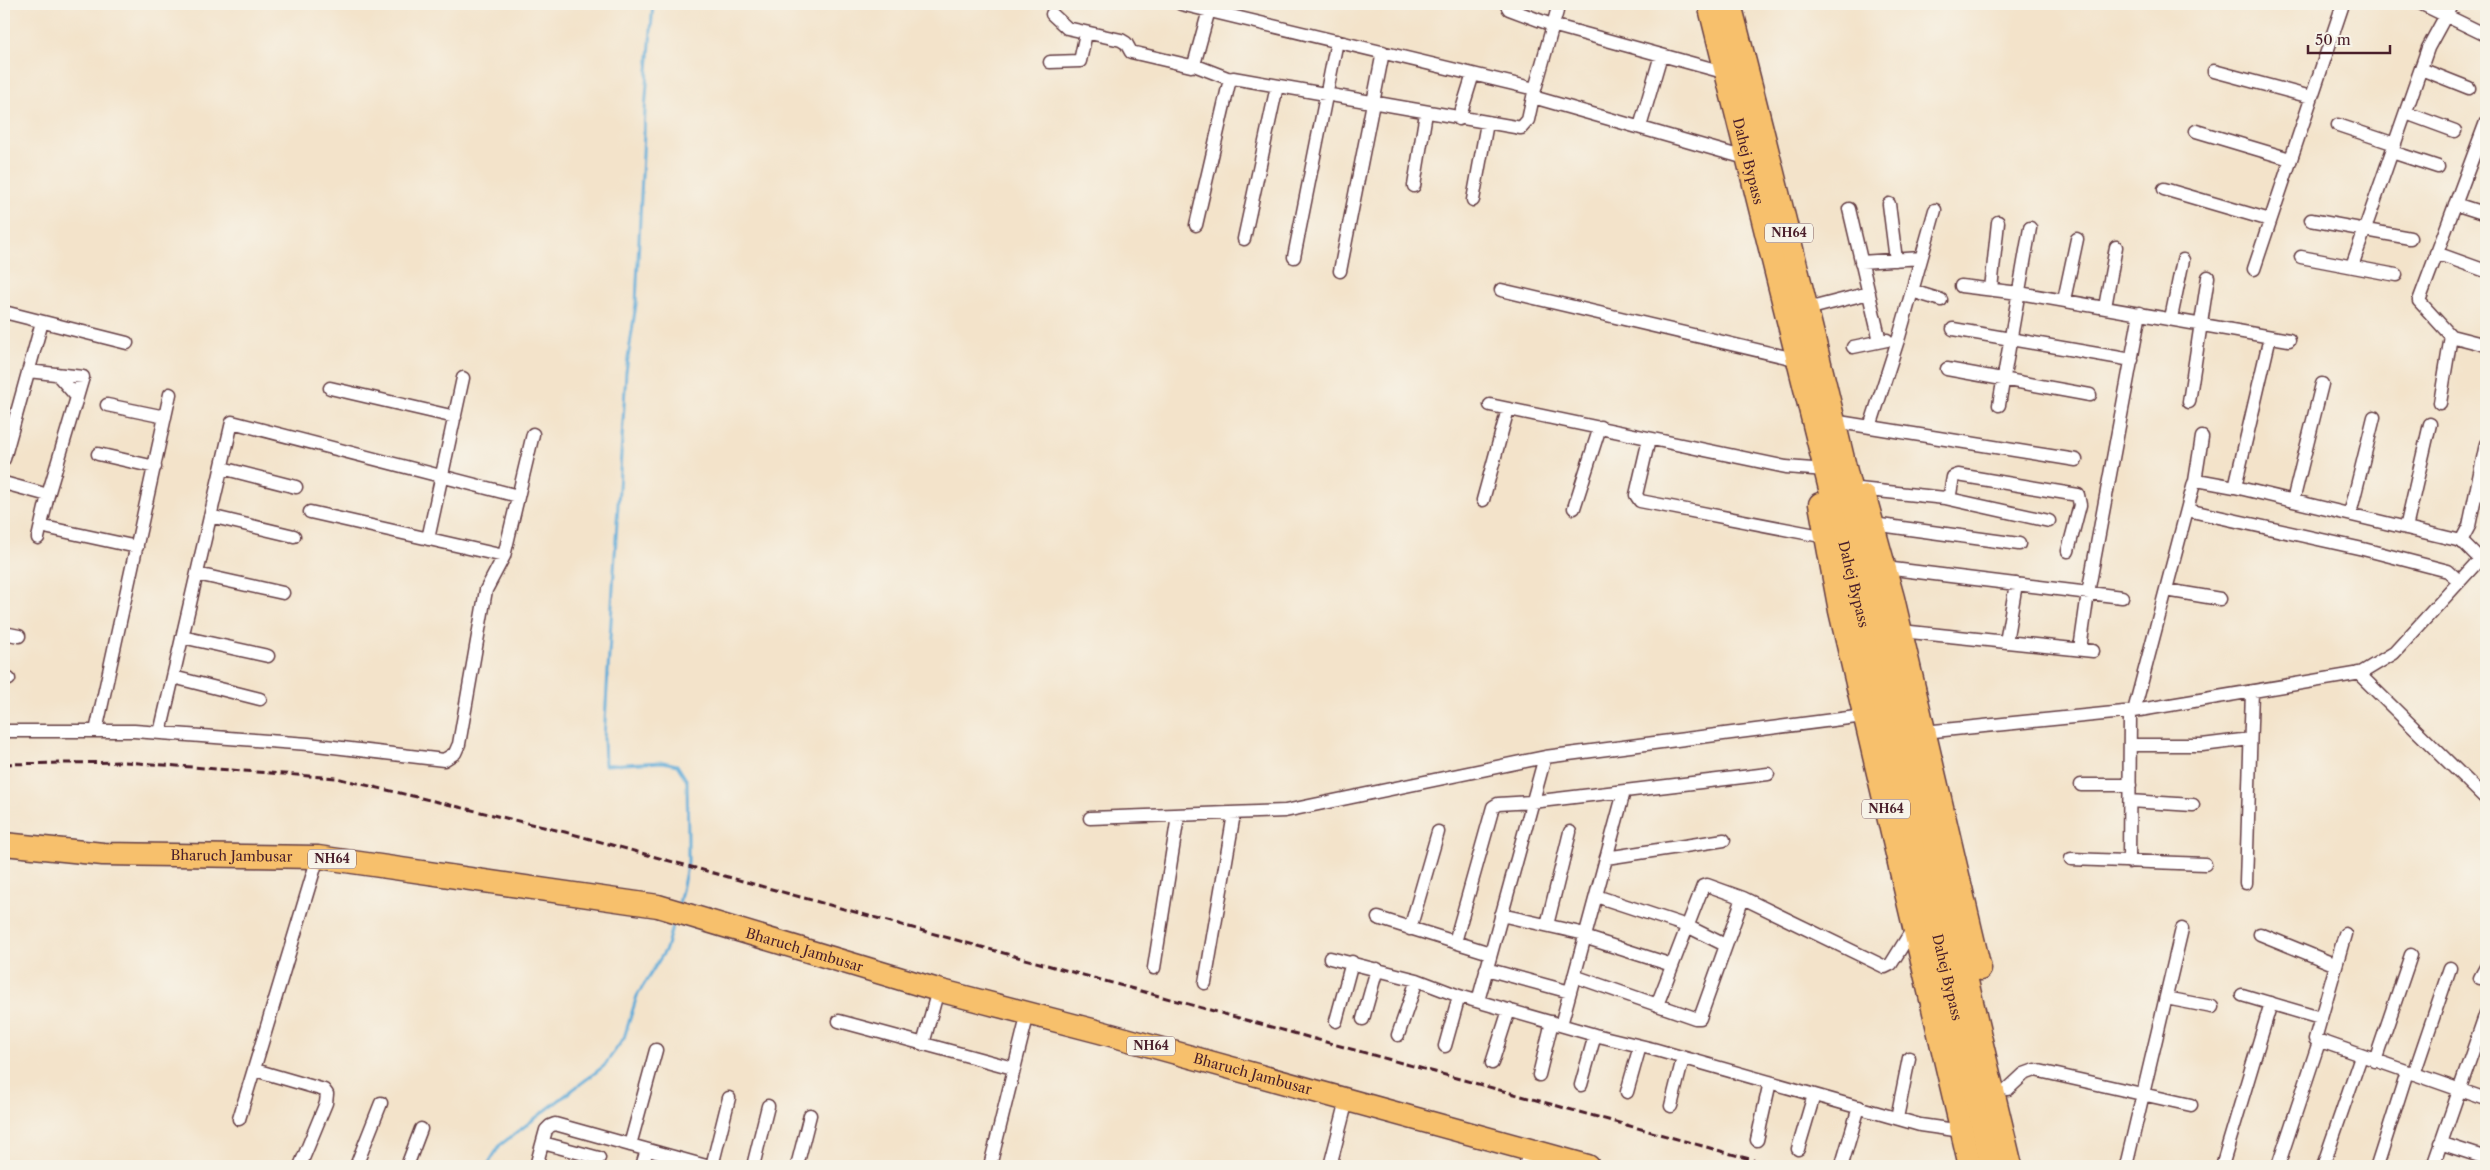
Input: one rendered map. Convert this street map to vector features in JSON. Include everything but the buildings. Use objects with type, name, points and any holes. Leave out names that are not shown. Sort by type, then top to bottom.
[{"type":"highway","name":"Dahej Bypass","points":[[1709,4],[1799,360],[1828,449],[1924,842],[2011,1166]]},
{"type":"highway","name":"Dahej Bypass","points":[[1730,4],[1807,309],[1828,449]]},
{"type":"highway","name":"NH64","points":[[1828,449],[1867,501],[1901,632],[2026,1166]]},
{"type":"highway","name":"NH64","points":[[1828,449],[1819,496],[1840,611],[1970,1166]]},
{"type":"highway","name":"Dahej Bypass","points":[[1924,842],[1992,1166]]},
{"type":"highway","name":"Bharuch Jambusar","points":[[4,844],[103,854],[318,857],[658,906],[938,990],[1347,1100],[1527,1159],[1581,1165]]},
{"type":"street","points":[[1181,4],[1207,8],[1474,74],[1640,127],[1749,158]]},
{"type":"street","points":[[1506,4],[1509,9],[1552,25],[1727,73]]},
{"type":"street","points":[[1052,14],[1067,28],[1121,40],[1126,43],[1131,52],[1188,66],[1194,65],[1226,80],[1277,86],[1521,128],[1528,120],[1559,4]]},
{"type":"street","points":[[2254,269],[2343,4]]},
{"type":"street","points":[[2422,4],[2486,36]]},
{"type":"street","points":[[2352,266],[2421,69],[2452,4]]},
{"type":"street","points":[[1194,65],[1207,8]]},
{"type":"street","points":[[1050,62],[1080,61],[1086,33]]},
{"type":"street","points":[[1294,257],[1328,95],[1337,41]]},
{"type":"street","points":[[1340,271],[1383,52]]},
{"type":"street","points":[[1640,127],[1661,55]]},
{"type":"street","points":[[2421,69],[2469,88]]},
{"type":"street","points":[[2214,71],[2311,97]]},
{"type":"street","points":[[1459,118],[1474,74]]},
{"type":"street","points":[[1196,225],[1230,79]]},
{"type":"street","points":[[1244,239],[1277,86]]},
{"type":"street","points":[[1414,186],[1426,113]]},
{"type":"street","points":[[2406,113],[2455,131]]},
{"type":"street","points":[[2486,122],[2480,154],[2455,204],[2419,301],[2451,336],[2486,345]]},
{"type":"street","points":[[1472,200],[1486,123]]},
{"type":"street","points":[[2338,125],[2438,168]]},
{"type":"street","points":[[2196,131],[2290,159]]},
{"type":"street","points":[[2164,189],[2270,220]]},
{"type":"street","points":[[1890,204],[1896,260]]},
{"type":"street","points":[[2455,204],[2486,214]]},
{"type":"street","points":[[1849,209],[1880,341]]},
{"type":"street","points":[[1870,427],[1899,337],[1934,210]]},
{"type":"street","points":[[2311,220],[2410,238]]},
{"type":"street","points":[[1991,289],[1998,222]]},
{"type":"street","points":[[1999,405],[2030,228]]},
{"type":"street","points":[[2064,300],[2077,239]]},
{"type":"street","points":[[2105,307],[2116,247]]},
{"type":"street","points":[[2436,253],[2486,271]]},
{"type":"street","points":[[2301,257],[2396,275]]},
{"type":"street","points":[[1861,262],[1921,258]]},
{"type":"street","points":[[2171,318],[2183,260]]},
{"type":"street","points":[[2189,402],[2208,277]]},
{"type":"street","points":[[1962,286],[2064,300],[2289,340]]},
{"type":"street","points":[[1501,290],[1799,360]]},
{"type":"street","points":[[1912,291],[1941,300]]},
{"type":"street","points":[[1807,309],[1868,293]]},
{"type":"street","points":[[4,312],[127,343]]},
{"type":"street","points":[[2080,649],[2088,593],[2140,313]]},
{"type":"street","points":[[4,460],[42,322]]},
{"type":"street","points":[[1953,329],[2132,360]]},
{"type":"street","points":[[2440,403],[2451,336]]},
{"type":"street","points":[[1853,347],[1899,337]]},
{"type":"street","points":[[2235,487],[2270,337]]},
{"type":"street","points":[[1947,369],[2090,395]]},
{"type":"street","points":[[28,371],[83,377],[48,495],[38,538]]},
{"type":"street","points":[[57,374],[77,397]]},
{"type":"street","points":[[428,539],[463,378]]},
{"type":"street","points":[[2293,501],[2322,384]]},
{"type":"street","points":[[330,388],[455,417]]},
{"type":"street","points":[[96,731],[170,394]]},
{"type":"street","points":[[107,405],[165,417]]},
{"type":"street","points":[[1490,405],[1786,467],[1828,449],[1870,427],[2076,460]]},
{"type":"street","points":[[1483,500],[1508,409]]},
{"type":"street","points":[[2350,514],[2374,417]]},
{"type":"street","points":[[160,733],[232,422],[518,496]]},
{"type":"street","points":[[2406,528],[2430,424]]},
{"type":"street","points":[[1574,508],[1600,427]]},
{"type":"street","points":[[4,731],[160,733],[308,744],[444,760],[455,753],[460,744],[486,590],[504,556],[533,434]]},
{"type":"street","points":[[2129,862],[2132,711],[2195,481],[2202,437]]},
{"type":"street","points":[[1649,439],[1636,495],[1640,501],[1826,537]]},
{"type":"street","points":[[2461,541],[2470,526],[2486,444]]},
{"type":"street","points":[[98,454],[154,467]]},
{"type":"street","points":[[222,468],[296,487]]},
{"type":"street","points":[[1945,498],[1950,494],[1953,477],[1958,475],[2078,495],[2080,505],[2068,551]]},
{"type":"street","points":[[1924,732],[2132,711],[2358,673],[2385,660],[2394,652],[2483,557],[2461,541],[2235,487],[2199,480],[2195,481]]},
{"type":"street","points":[[4,483],[48,495]]},
{"type":"street","points":[[1859,489],[1945,498],[2050,521]]},
{"type":"street","points":[[2187,510],[2363,549],[2440,569],[2452,573],[2459,581]]},
{"type":"street","points":[[310,512],[504,556]]},
{"type":"street","points":[[210,516],[294,536]]},
{"type":"street","points":[[1873,524],[2019,544]]},
{"type":"street","points":[[49,528],[137,547]]},
{"type":"street","points":[[1885,568],[2122,597]]},
{"type":"street","points":[[197,574],[283,593]]},
{"type":"street","points":[[2006,642],[2016,584]]},
{"type":"street","points":[[2166,590],[2220,599]]},
{"type":"street","points":[[1901,632],[2094,651]]},
{"type":"street","points":[[4,633],[19,636]]},
{"type":"street","points":[[182,637],[268,656]]},
{"type":"street","points":[[2358,673],[2486,799]]},
{"type":"street","points":[[173,677],[260,699]]},
{"type":"street","points":[[2246,883],[2252,691]]},
{"type":"street","points":[[1090,818],[1285,811],[1544,756],[1864,716]]},
{"type":"street","points":[[2130,745],[2202,745],[2250,739]]},
{"type":"street","points":[[1478,1001],[1544,756]]},
{"type":"street","points":[[1455,942],[1493,807],[1503,803],[1532,802],[1624,792],[1768,774]]},
{"type":"street","points":[[2081,785],[2130,785]]},
{"type":"street","points":[[1539,1075],[1556,1024],[1570,992],[1624,792]]},
{"type":"street","points":[[2130,801],[2193,805]]},
{"type":"street","points":[[1205,983],[1234,814]]},
{"type":"street","points":[[1154,968],[1178,816]]},
{"type":"street","points":[[1410,929],[1438,832]]},
{"type":"street","points":[[1547,925],[1570,832]]},
{"type":"street","points":[[1606,858],[1724,840]]},
{"type":"street","points":[[239,1120],[318,857]]},
{"type":"street","points":[[2072,860],[2205,864]]},
{"type":"street","points":[[1657,1005],[1703,886],[1707,885],[1743,898],[1885,967],[1892,964],[1914,927]]},
{"type":"street","points":[[1596,896],[1687,926],[1721,944]]},
{"type":"street","points":[[1574,976],[1700,1018],[1743,898]]},
{"type":"street","points":[[1737,914],[1755,904]]},
{"type":"street","points":[[1501,915],[1585,936],[1672,965]]},
{"type":"street","points":[[1378,918],[1490,953]]},
{"type":"street","points":[[2126,1166],[2182,929]]},
{"type":"street","points":[[2260,934],[2336,964]]},
{"type":"street","points":[[2345,934],[2314,1037],[2319,1042],[2486,1099]]},
{"type":"street","points":[[2375,1061],[2411,955]]},
{"type":"street","points":[[1330,958],[1352,962],[1417,980],[1460,996],[1556,1024],[1814,1094],[1920,1125],[1962,1131]]},
{"type":"street","points":[[1336,1020],[1352,962]]},
{"type":"street","points":[[1486,968],[1570,992]]},
{"type":"street","points":[[2377,1166],[2450,968]]},
{"type":"street","points":[[1363,1019],[1377,969]]},
{"type":"street","points":[[1398,1035],[1417,980]]},
{"type":"street","points":[[923,1044],[938,990]]},
{"type":"street","points":[[2242,995],[2320,1018]]},
{"type":"street","points":[[1445,1046],[1460,996]]},
{"type":"street","points":[[2166,998],[2212,1007]]},
{"type":"street","points":[[2222,1166],[2271,1003]]},
{"type":"street","points":[[1492,1063],[1509,1010]]},
{"type":"street","points":[[990,1166],[1028,1013]]},
{"type":"street","points":[[2433,1166],[2458,1089],[2486,1013]]},
{"type":"street","points":[[839,1021],[1013,1068]]},
{"type":"street","points":[[1580,1085],[1595,1035]]},
{"type":"street","points":[[2278,1166],[2319,1042]]},
{"type":"street","points":[[1627,1092],[1640,1046]]},
{"type":"street","points":[[630,1145],[656,1050]]},
{"type":"street","points":[[2323,1166],[2361,1056]]},
{"type":"street","points":[[1671,1106],[1683,1058]]},
{"type":"street","points":[[1897,1118],[1909,1058]]},
{"type":"street","points":[[255,1070],[324,1090],[327,1094],[326,1103],[300,1166]]},
{"type":"street","points":[[2008,1089],[2024,1074],[2035,1070],[2191,1105]]},
{"type":"street","points":[[1757,1140],[1770,1082]]},
{"type":"street","points":[[1798,1149],[1814,1094]]},
{"type":"street","points":[[712,1166],[729,1098]]},
{"type":"street","points":[[1330,1166],[1347,1100]]},
{"type":"street","points":[[356,1166],[381,1102]]},
{"type":"street","points":[[753,1166],[768,1106]]},
{"type":"street","points":[[1843,1161],[1858,1107]]},
{"type":"street","points":[[797,1166],[810,1116]]},
{"type":"street","points":[[537,1166],[546,1130],[555,1124],[630,1145],[686,1164],[706,1166]]},
{"type":"street","points":[[408,1166],[422,1129]]},
{"type":"street","points":[[543,1143],[598,1162],[605,1138]]},
{"type":"street","points":[[2440,1143],[2486,1158]]},
{"type":"street","points":[[642,1166],[646,1150]]},
{"type":"waterway","points":[[653,4],[645,111],[636,304],[626,372],[604,738],[605,765],[663,762],[677,765],[687,781],[688,862],[679,904]]},
{"type":"waterway","points":[[487,1166],[500,1145],[604,1066],[624,1038],[637,996],[666,949],[674,919]]},
{"type":"railway","points":[[4,764],[125,762],[336,778],[565,832],[1775,1166]]}]
